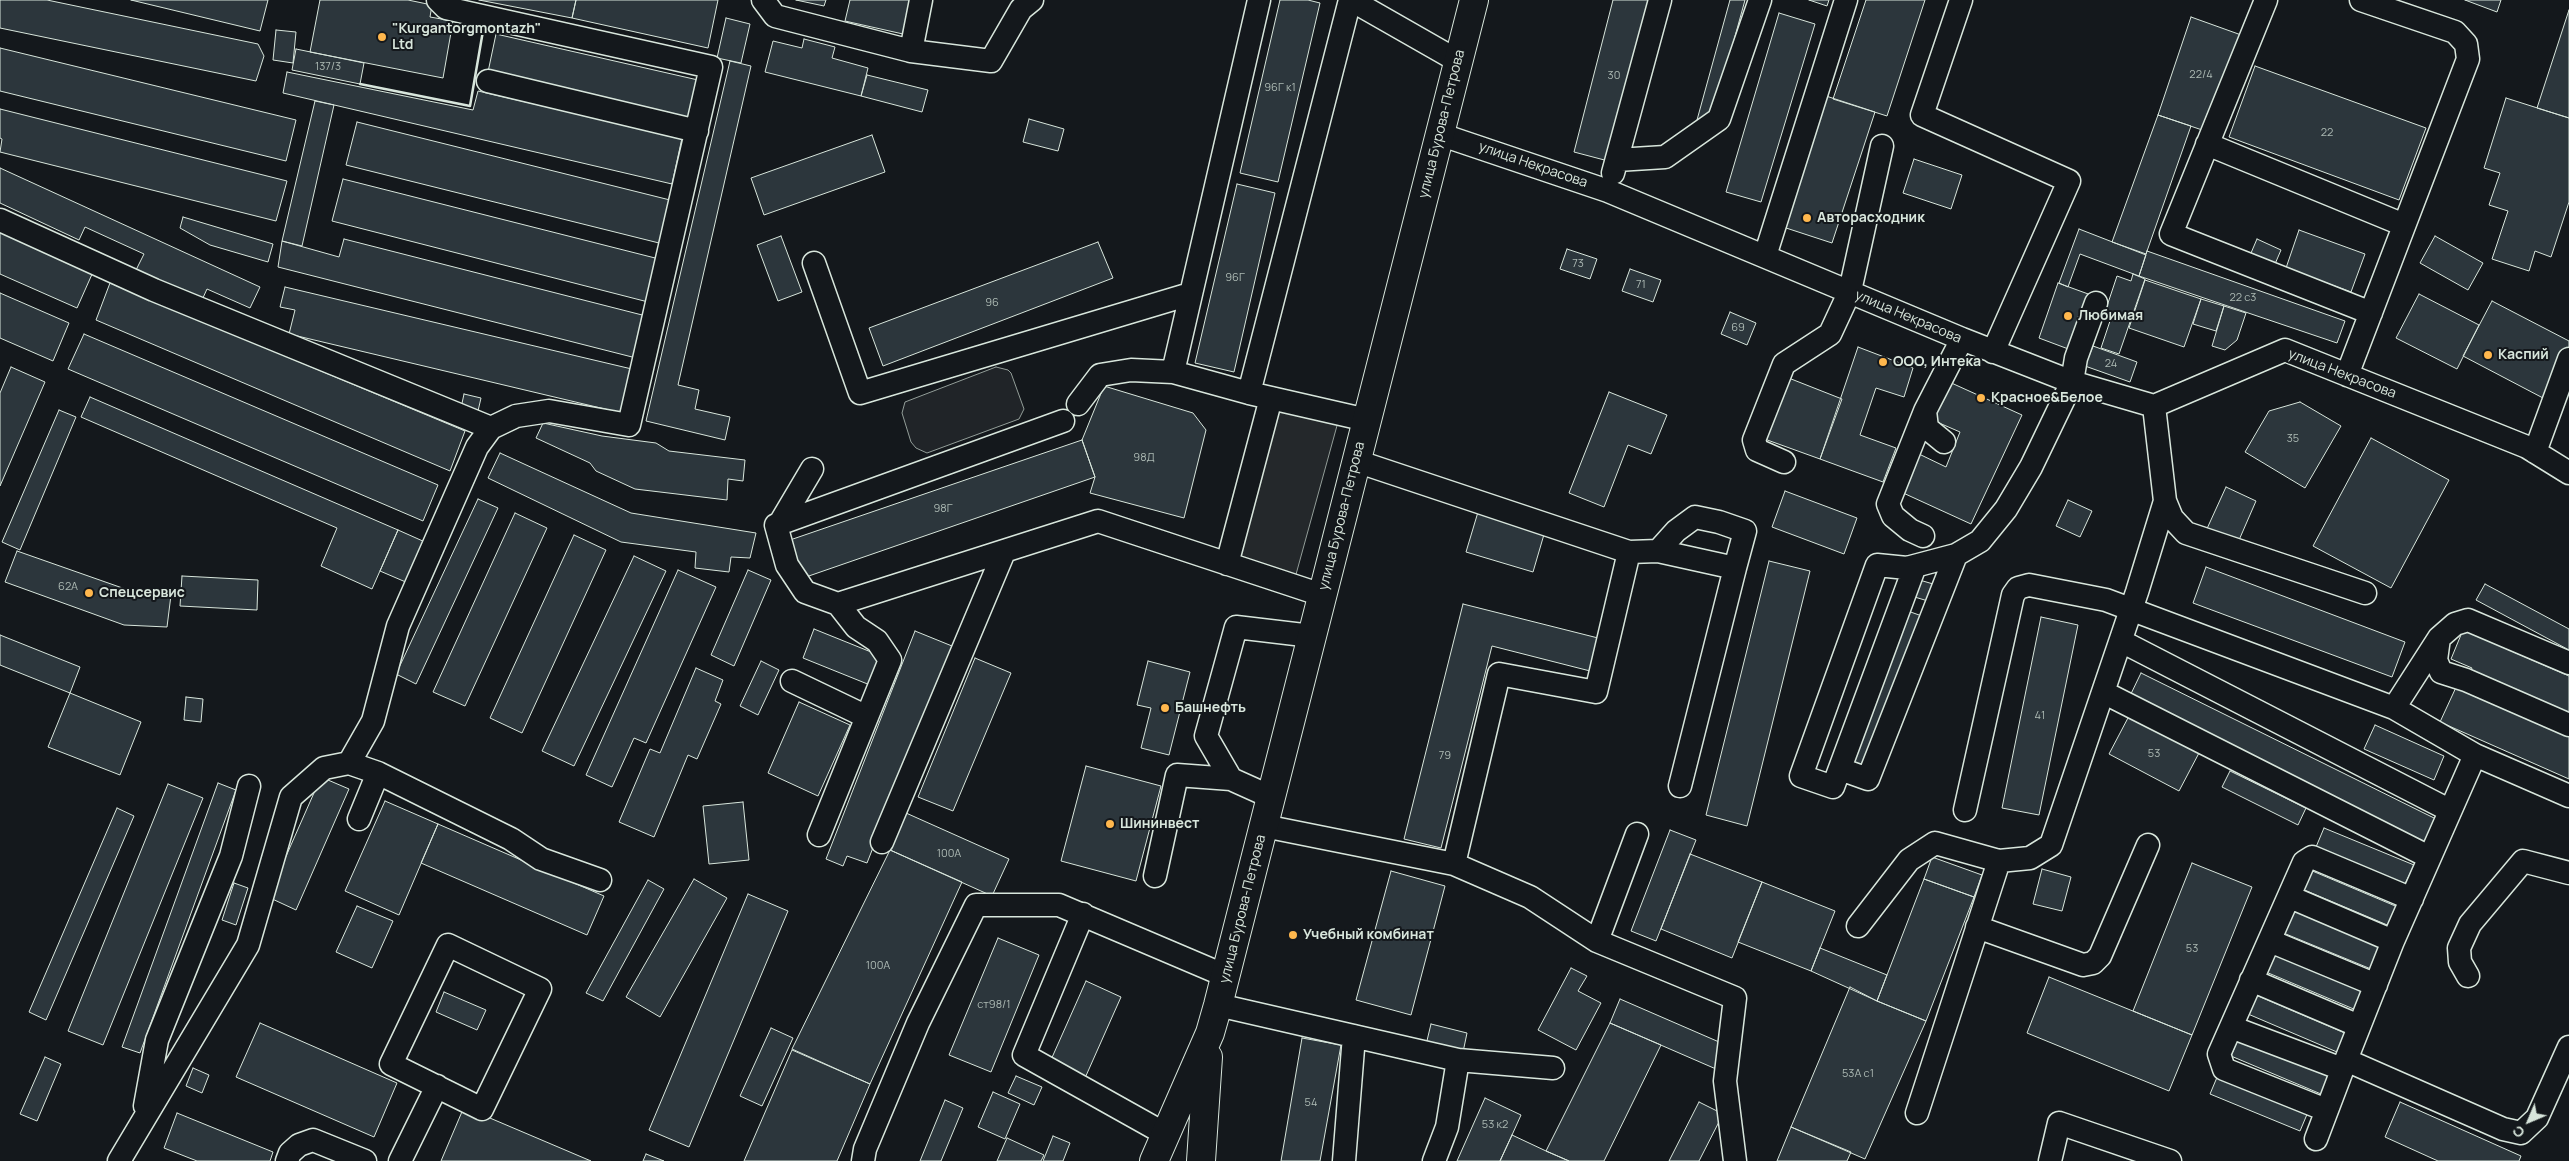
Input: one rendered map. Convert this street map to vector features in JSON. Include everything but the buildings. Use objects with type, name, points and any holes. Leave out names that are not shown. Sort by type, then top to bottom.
[{"type":"main road","name":"улица Бурова-Петрова","points":[[1154,1161],[1168,1135],[1210,1033],[1226,976],[1474,0]]},
{"type":"main road","name":"улица Бурова-Петрова","points":[[1201,1161],[1210,1033]]},
{"type":"street","points":[[349,763],[373,721],[398,626],[477,447],[491,428],[516,416],[549,411],[629,425],[711,67],[446,8],[438,0]]},
{"type":"street","points":[[763,0],[775,16],[911,51],[992,61],[1021,9],[1032,0]]},
{"type":"street","points":[[911,51],[921,0]]},
{"type":"street","points":[[1172,372],[1259,0]]},
{"type":"street","points":[[1249,393],[1351,0],[1458,60]]},
{"type":"street","points":[[1608,191],[1660,0]]},
{"type":"street","points":[[1617,160],[1665,157],[1719,120],[1760,0]]},
{"type":"street","points":[[1765,256],[1846,0]]},
{"type":"street","points":[[1961,0],[1922,115],[2069,181],[1993,352]]},
{"type":"street","points":[[2266,0],[2171,234],[2371,313]]},
{"type":"street","points":[[2347,375],[2468,59],[2466,44],[2455,32],[2361,0]]},
{"type":"street","points":[[488,81],[697,131]]},
{"type":"street","name":"улица Некрасова","points":[[1439,134],[1608,191],[1993,352],[2072,382],[2154,406],[2285,350],[2535,452],[2569,473]]},
{"type":"street","points":[[2206,144],[2404,225]]},
{"type":"street","points":[[1784,462],[1757,450],[1753,443],[1784,364],[1830,334],[1850,292],[1882,146]]},
{"type":"street","points":[[0,220],[154,290],[491,428]]},
{"type":"street","points":[[814,263],[860,393],[1190,294]]},
{"type":"street","points":[[1915,566],[1833,787],[1802,776],[1878,564],[1907,568],[1956,555],[1980,541],[2006,509],[2031,467],[2072,382],[2076,358],[2096,303]]},
{"type":"street","points":[[1923,536],[1910,530],[1893,516],[1888,504],[1925,411],[1962,339]]},
{"type":"street","points":[[2535,452],[2569,359]]},
{"type":"street","points":[[1078,404],[1100,375],[1131,370],[1172,372],[1249,393],[1367,420]]},
{"type":"street","points":[[1227,564],[1271,398]]},
{"type":"street","points":[[2154,406],[2165,501],[2172,518],[2186,533],[2365,593]]},
{"type":"street","points":[[1925,411],[1927,428],[1944,442]]},
{"type":"street","points":[[780,523],[1063,421]]},
{"type":"street","points":[[1356,460],[1629,552],[1658,552],[1734,568]]},
{"type":"street","points":[[812,469],[780,523],[776,525],[787,566],[805,592],[838,604],[856,627],[877,641],[890,660],[819,835]]},
{"type":"street","points":[[1858,926],[1909,860],[1935,843],[1999,860],[2030,858],[2051,845],[2104,692],[2165,501]]},
{"type":"street","points":[[1658,552],[1676,531],[1695,518],[1719,522],[1745,531],[1734,568],[1680,786]]},
{"type":"street","points":[[838,604],[1098,521],[1322,595]]},
{"type":"street","points":[[882,842],[1004,552]]},
{"type":"street","points":[[1454,864],[1499,674],[1596,692],[1629,552]]},
{"type":"street","points":[[1840,769],[1868,780],[1956,555]]},
{"type":"street","points":[[1965,810],[2013,595],[2018,588],[2029,585],[2106,600],[2394,708],[2475,755],[2569,796]]},
{"type":"street","points":[[2394,708],[2439,638],[2454,624],[2468,620],[2569,663]]},
{"type":"street","points":[[1231,779],[1206,736],[1236,627],[1312,636]]},
{"type":"street","points":[[2439,638],[2436,660],[2441,672],[2466,680],[2569,726]]},
{"type":"street","points":[[2121,640],[2449,810]]},
{"type":"street","points":[[792,681],[867,717]]},
{"type":"street","points":[[2104,692],[2429,858]]},
{"type":"street","points":[[2316,1139],[2393,941],[2449,810],[2475,755]]},
{"type":"street","points":[[119,1161],[248,945],[291,797],[324,768],[349,763],[378,773],[511,839],[541,859],[600,880]]},
{"type":"street","points":[[359,819],[378,773]]},
{"type":"street","points":[[1156,876],[1177,775],[1231,779],[1271,797]]},
{"type":"street","points":[[142,1122],[157,1040],[231,856],[248,786]]},
{"type":"street","points":[[1264,826],[1454,864],[1530,898],[1596,941],[1735,998],[1725,1081],[1735,1161]]},
{"type":"street","points":[[1596,941],[1637,834]]},
{"type":"street","points":[[1977,927],[2083,966],[2092,963],[2100,956],[2148,845]]},
{"type":"street","points":[[2326,1110],[2224,1069],[2219,1054],[2304,862],[2312,857],[2412,899]]},
{"type":"street","points":[[1917,1113],[1999,860]]},
{"type":"street","points":[[2468,976],[2460,962],[2459,948],[2470,924],[2522,861],[2569,873]]},
{"type":"street","points":[[2290,897],[2393,941]]},
{"type":"street","points":[[863,1161],[865,1149],[918,1023],[976,905],[1059,905],[1226,976]]},
{"type":"street","points":[[1083,914],[1024,1055],[1168,1135]]},
{"type":"street","points":[[2270,941],[2376,986]]},
{"type":"street","points":[[448,945],[540,989],[482,1108],[437,1086],[391,1064],[448,945]]},
{"type":"street","points":[[2251,980],[2359,1026]]},
{"type":"street","points":[[1218,1005],[1458,1060],[1553,1068]]},
{"type":"street","points":[[2231,1027],[2344,1065],[2503,1129],[2521,1133],[2537,1118],[2569,1046]]},
{"type":"street","points":[[1344,1161],[1354,1036]]},
{"type":"street","points":[[1434,1161],[1446,1126],[1458,1060]]},
{"type":"street","points":[[400,1161],[437,1086]]},
{"type":"street","points":[[2050,1161],[2060,1123],[2170,1161]]},
{"type":"street","points":[[287,1161],[290,1153],[300,1145],[313,1140],[365,1161]]},
{"type":"shaded area","points":[[996,367],[1008,370],[1011,373],[1024,409],[1019,419],[927,453],[916,448],[911,442],[902,413],[905,402]]},
{"type":"shaded area","points":[[1274,404],[1338,422],[1295,578],[1231,561]]},
{"type":"wall","points":[[360,84],[470,106],[484,25]]},
{"type":"place","name":"\"Kurgantorgmontazh\" Ltd","points":[[382,37]]},
{"type":"place","name":"Авторасходник","points":[[1807,218]]},
{"type":"place","name":"Любимая","points":[[2068,316]]},
{"type":"place","name":"Каспий","points":[[2488,355]]},
{"type":"place","name":"ООО, Интека","points":[[1883,362]]},
{"type":"place","name":"Красное&Белое","points":[[1981,398]]},
{"type":"place","name":"Спецсервис","points":[[89,593]]},
{"type":"place","name":"Башнефть","points":[[1165,708]]},
{"type":"place","name":"Шининвест","points":[[1110,824]]},
{"type":"place","name":"Учебный комбинат","points":[[1293,935]]}]
